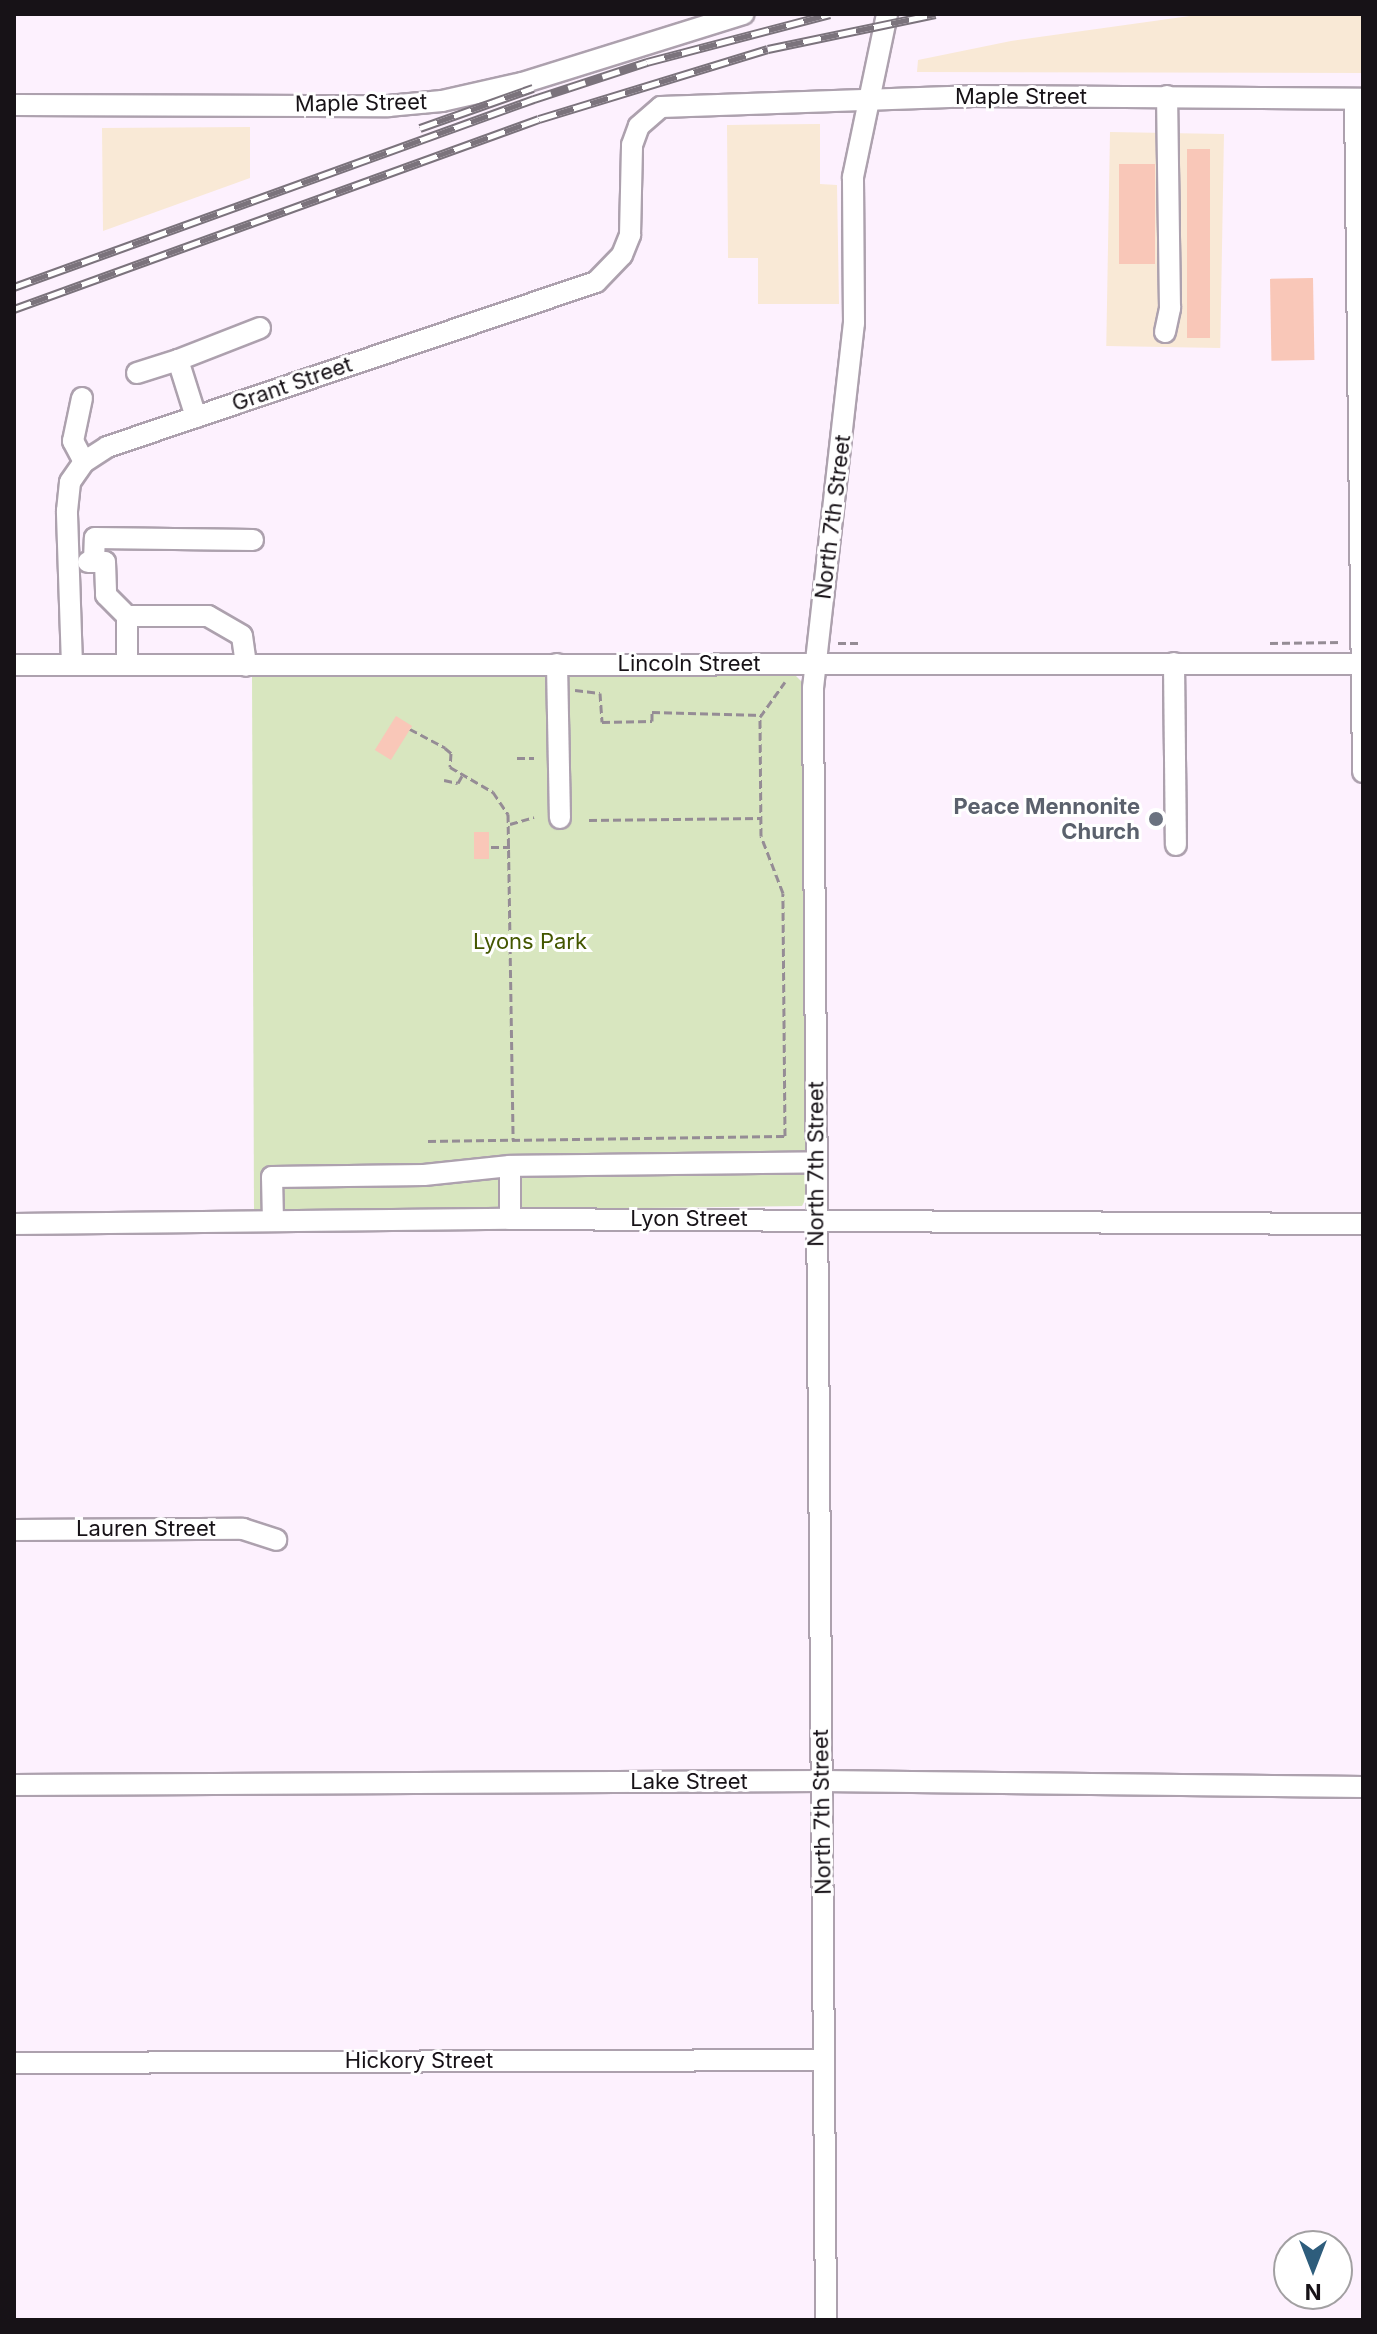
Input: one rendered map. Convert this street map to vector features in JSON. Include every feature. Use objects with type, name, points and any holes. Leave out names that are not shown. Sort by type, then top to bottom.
[{"type":"street","name":"Maple Street","points":[[14,105],[388,106],[442,101],[522,83],[744,14]]},
{"type":"street","name":"North 7th Street","points":[[826,2320],[817,1221],[807,664],[854,323],[853,177],[887,14]]},
{"type":"street","name":"Maple Street","points":[[639,126],[652,112],[670,104],[1167,96],[1359,99]]},
{"type":"street","points":[[1165,332],[1170,308],[1167,96]]},
{"type":"street","points":[[1359,99],[1363,772]]},
{"type":"street","name":"Grant Street","points":[[84,462],[107,447],[588,287],[611,269],[630,235],[632,145],[639,126]]},
{"type":"street","points":[[137,373],[260,328]]},
{"type":"street","points":[[178,360],[196,417]]},
{"type":"street","points":[[72,665],[68,524],[70,482],[84,462],[73,441],[82,398]]},
{"type":"street","points":[[94,562],[95,538],[253,540]]},
{"type":"street","points":[[69,561],[105,562],[106,595],[127,616],[127,665]]},
{"type":"street","points":[[127,616],[208,616],[242,636],[246,666]]},
{"type":"street","points":[[1174,663],[1176,845]]},
{"type":"street","points":[[557,664],[560,818]]},
{"type":"street","name":"Lincoln Street","points":[[14,665],[1362,664]]},
{"type":"street","points":[[273,1221],[272,1177],[424,1175],[510,1166],[816,1162]]},
{"type":"street","points":[[510,1166],[510,1219]]},
{"type":"street","name":"Lyon Street","points":[[14,1224],[510,1219],[1363,1224]]},
{"type":"street","name":"Lauren Street","points":[[14,1530],[243,1529],[276,1540]]},
{"type":"street","name":"Lake Street","points":[[14,1785],[821,1781],[1363,1787]]},
{"type":"street","name":"Hickory Street","points":[[14,2063],[824,2060]]},
{"type":"path","points":[[428,1141],[785,1136],[783,893],[761,836],[762,715],[807,664]]},
{"type":"path","points":[[558,690],[598,691],[602,722],[652,721],[652,712],[762,715]]},
{"type":"path","points":[[410,729],[451,753],[450,767],[499,799],[510,824],[513,1140]]},
{"type":"path","points":[[517,758],[534,758]]},
{"type":"path","points":[[444,780],[458,783],[463,774]]},
{"type":"path","points":[[510,824],[534,817]]},
{"type":"path","points":[[589,820],[762,818]]},
{"type":"path","points":[[491,847],[510,847]]},
{"type":"shaded area","points":[[1204,14],[1363,14],[1363,73],[917,72],[918,60],[1011,41]]},
{"type":"shaded area","points":[[820,124],[820,184],[837,185],[839,304],[758,304],[758,258],[728,258],[727,125]]},
{"type":"shaded area","points":[[250,127],[250,178],[103,231],[102,128]]},
{"type":"shaded area","points":[[1110,132],[1224,134],[1220,348],[1106,346]]},
{"type":"green space","name":"Lyons Park","points":[[252,674],[794,674],[804,684],[808,1194],[802,1206],[254,1213]]},
{"type":"building","points":[[1187,149],[1210,149],[1210,338],[1187,338]]},
{"type":"building","points":[[1119,164],[1155,164],[1155,264],[1119,264]]},
{"type":"building","points":[[1313,278],[1314,360],[1271,361],[1270,279]]},
{"type":"building","points":[[396,716],[412,726],[391,760],[375,750]]},
{"type":"building","points":[[474,832],[489,832],[489,859],[474,859]]},
{"type":"railway","points":[[14,287],[534,99],[647,62],[830,14]]},
{"type":"railway","points":[[14,309],[539,119],[768,49],[935,14]]},
{"type":"railway","points":[[420,128],[533,88]]},
{"type":"place","name":"Peace Mennonite Church","points":[[1156,819]]}]
